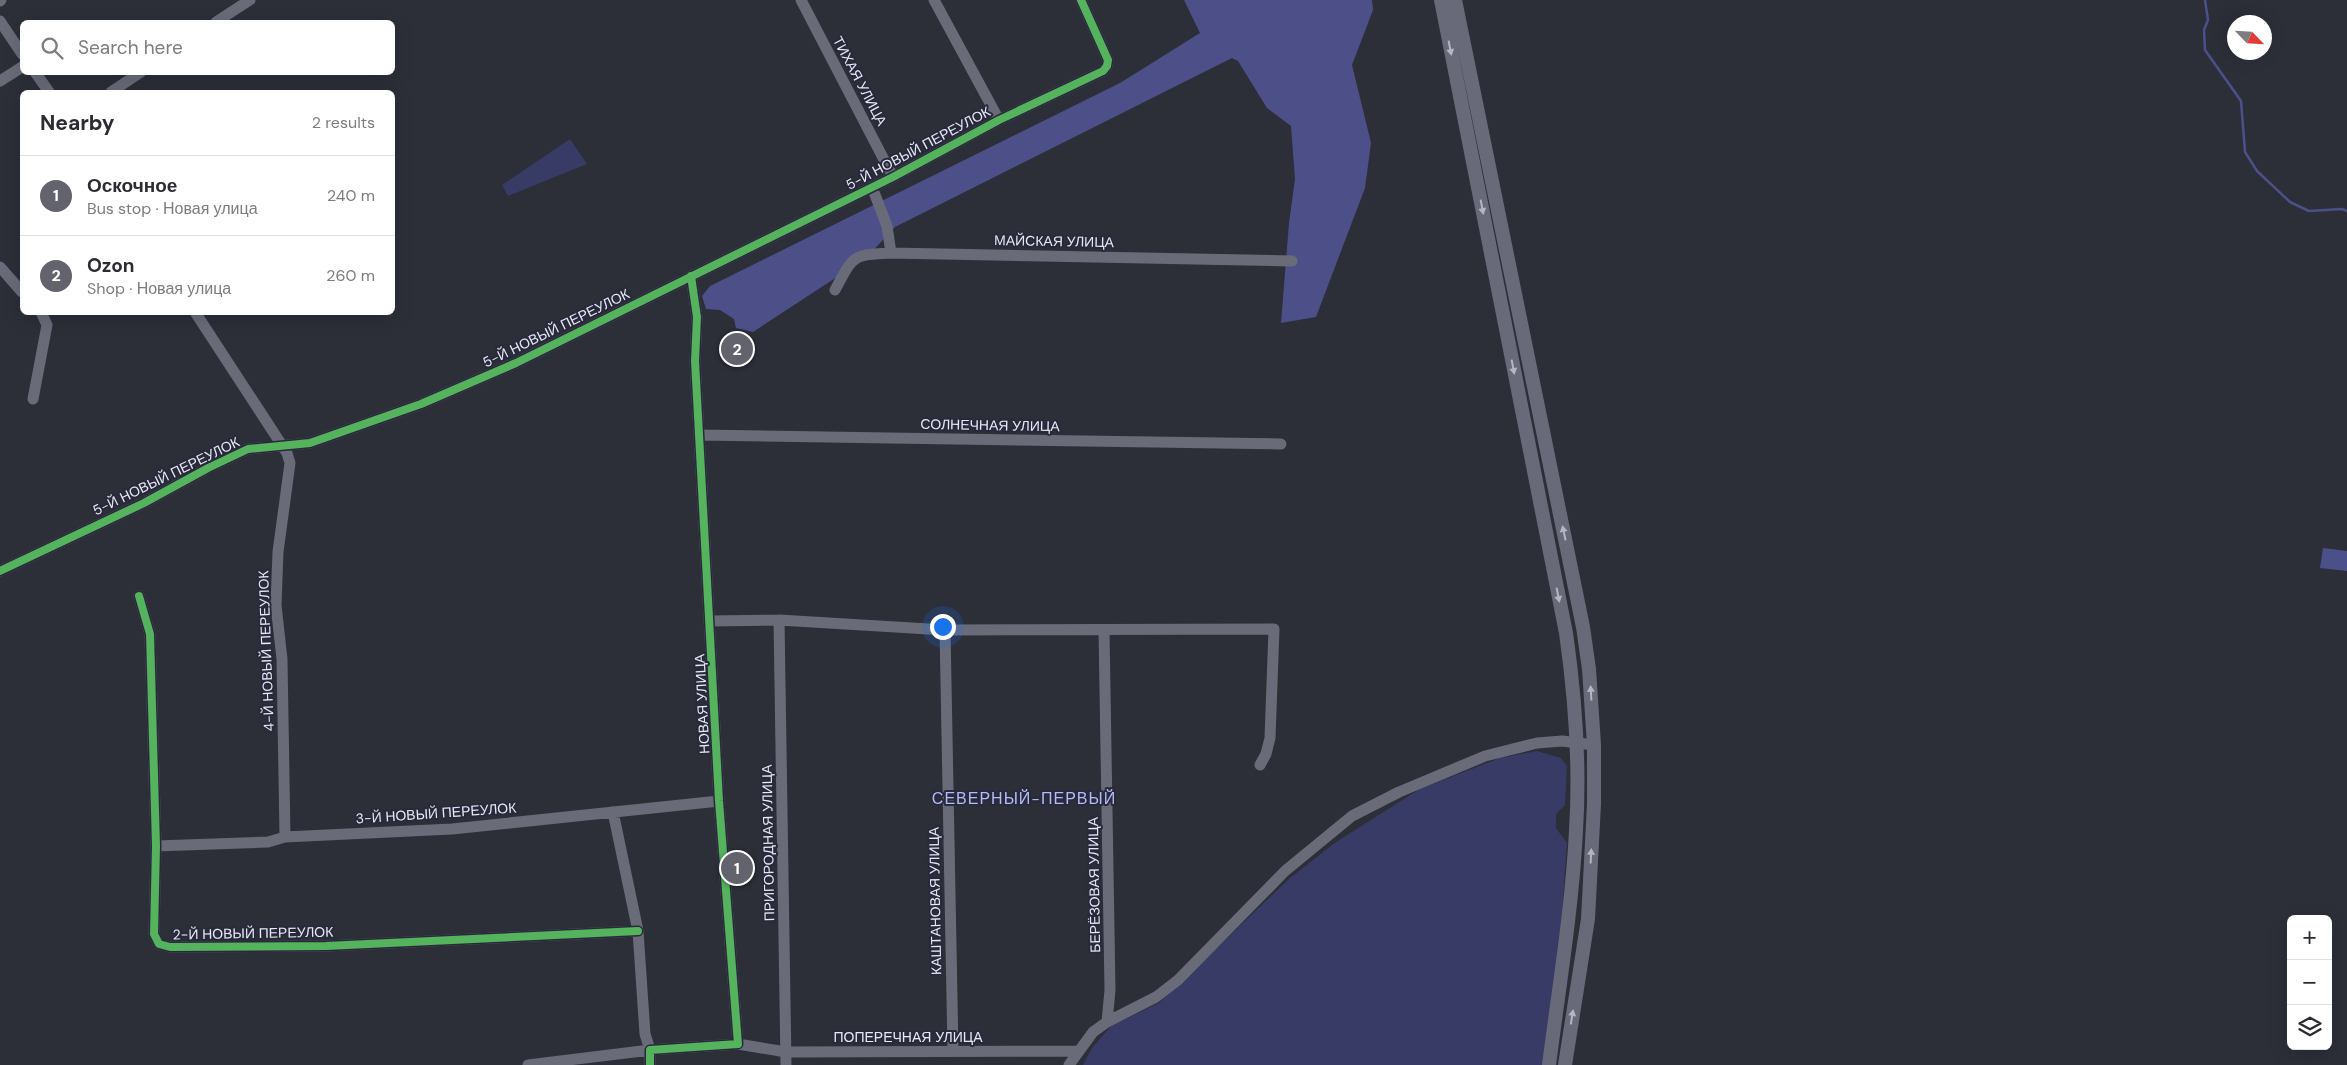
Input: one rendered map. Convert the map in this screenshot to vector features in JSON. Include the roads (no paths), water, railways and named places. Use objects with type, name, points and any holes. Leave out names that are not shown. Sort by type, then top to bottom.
[{"type":"main road","points":[[1440,0],[1566,633],[1571,671],[1576,742],[1577,829],[1567,930],[1550,1065]]},
{"type":"main road","points":[[1455,0],[1583,627],[1589,669],[1594,744],[1594,804],[1588,919],[1564,1065]]},
{"type":"street","points":[[219,20],[250,0]]},
{"type":"street","name":"ТИХАЯ УЛИЦА","points":[[801,0],[893,177]]},
{"type":"street","points":[[934,0],[999,120]]},
{"type":"street","name":"5-Й НОВЫЙ ПЕРЕУЛОК","points":[[0,571],[144,503],[248,448],[310,443],[421,404],[516,363],[893,177],[999,120],[1103,71],[1107,66],[1108,60],[1081,0]]},
{"type":"street","points":[[0,21],[20,51]]},
{"type":"street","points":[[0,81],[20,68]]},
{"type":"street","points":[[37,75],[48,90]]},
{"type":"street","points":[[114,90],[136,75]]},
{"type":"street","points":[[872,187],[887,226],[890,253]]},
{"type":"street","name":"МАЙСКАЯ УЛИЦА","points":[[835,290],[852,259],[861,255],[890,253],[1292,261]]},
{"type":"street","points":[[0,268],[20,290]]},
{"type":"street","name":"НОВАЯ УЛИЦА","points":[[691,276],[697,317],[695,361],[719,801],[738,1044]]},
{"type":"street","points":[[33,399],[47,325],[42,315]]},
{"type":"street","name":"4-Й НОВЫЙ ПЕРЕУЛОК","points":[[197,315],[281,444],[290,462],[278,552],[276,605],[282,659],[285,837]]},
{"type":"street","name":"СОЛНЕЧНАЯ УЛИЦА","points":[[699,435],[1280,444]]},
{"type":"street","name":"2-Й НОВЫЙ ПЕРЕУЛОК","points":[[139,596],[150,634],[156,846],[154,934],[156,940],[164,947],[326,946],[638,931]]},
{"type":"street","points":[[710,621],[780,620],[945,630],[1274,630],[1270,738],[1266,754],[1260,765]]},
{"type":"street","name":"ПРИГОРОДНАЯ УЛИЦА","points":[[780,620],[786,1065]]},
{"type":"street","name":"КАШТАНОВАЯ УЛИЦА","points":[[945,630],[953,1051]]},
{"type":"street","name":"БЕРЁЗОВАЯ УЛИЦА","points":[[1104,630],[1110,990],[1107,1022]]},
{"type":"street","points":[[1070,1065],[1093,1032],[1107,1022],[1156,996],[1178,980],[1285,871],[1352,816],[1399,792],[1485,756],[1526,744],[1576,742],[1594,744]]},
{"type":"street","name":"3-Й НОВЫЙ ПЕРЕУЛОК","points":[[156,846],[268,842],[285,837],[452,829],[719,801]]},
{"type":"street","points":[[613,812],[638,931],[645,1034],[650,1050],[650,1065]]},
{"type":"street","points":[[528,1065],[650,1050],[738,1044]]},
{"type":"street","name":"ПОПЕРЕЧНАЯ УЛИЦА","points":[[738,1044],[786,1052],[1079,1051]]},
{"type":"waterway","points":[[2205,0],[2208,20],[2204,30],[2205,50],[2241,101],[2245,152],[2257,171],[2290,202],[2309,211],[2342,209],[2347,211]]},
{"type":"place","name":"Ozon","points":[[737,349]]},
{"type":"place","name":"Оскочное","points":[[737,868]]},
{"type":"district","name":"СЕВЕРНЫЙ-ПЕРВЫЙ","points":[[1024,798]]}]
